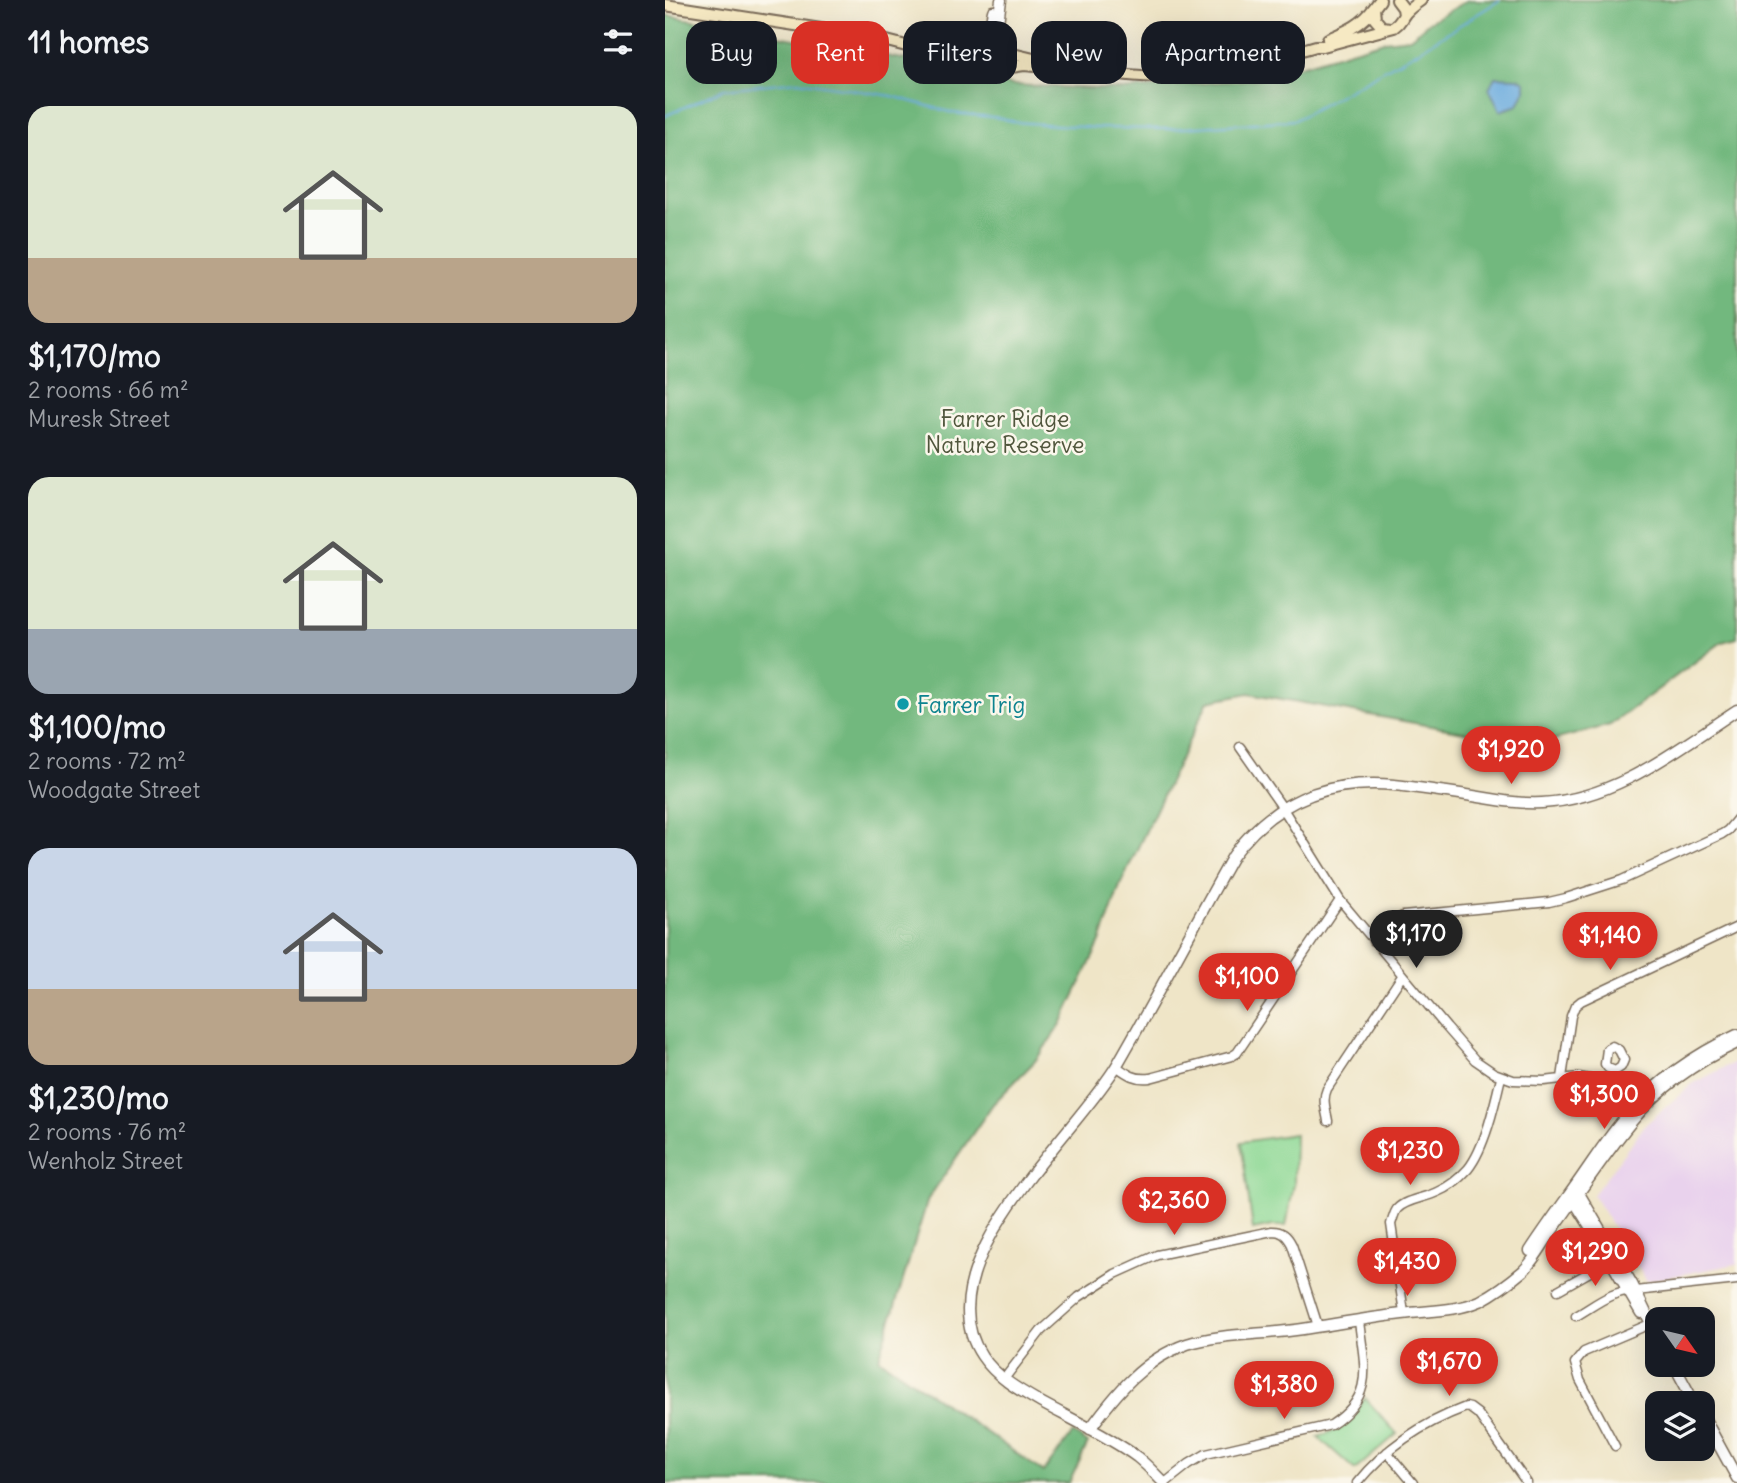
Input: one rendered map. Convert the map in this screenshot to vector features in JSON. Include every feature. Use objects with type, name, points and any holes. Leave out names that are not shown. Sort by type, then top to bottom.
[{"type":"main road","points":[[1398,0],[1404,15]]},
{"type":"main road","points":[[1127,75],[1178,77],[1228,71],[1390,28],[1397,25],[1421,0]]},
{"type":"main road","points":[[1376,4],[1374,15],[1377,22],[1382,27],[1390,28]]},
{"type":"main road","points":[[1316,46],[1356,27],[1367,18],[1376,4]]},
{"type":"main road","points":[[665,5],[852,34],[903,46]]},
{"type":"street","points":[[991,21],[995,0]]},
{"type":"street","points":[[998,21],[1002,0]]},
{"type":"street","points":[[1359,1321],[1364,1382],[1360,1394],[1345,1416],[1331,1425],[1206,1454],[1164,1483],[1138,1458],[1004,1379],[981,1355],[972,1335],[969,1302],[976,1270],[1003,1213],[1116,1066],[1233,856],[1253,832],[1282,807],[1333,788],[1374,783],[1518,802],[1542,803],[1577,798],[1632,777],[1737,710]]},
{"type":"street","points":[[1240,747],[1282,807],[1340,900],[1475,1060],[1501,1077],[1523,1081],[1579,1077],[1595,1082],[1631,1116]]},
{"type":"street","points":[[1373,941],[1403,916],[1549,901],[1608,886],[1721,834],[1737,819]]},
{"type":"street","points":[[1116,1066],[1133,1077],[1150,1078],[1237,1053],[1340,900]]},
{"type":"street","points":[[1562,1078],[1572,1011],[1581,1001],[1737,928]]},
{"type":"street","points":[[1328,1121],[1324,1096],[1402,976]]},
{"type":"street","points":[[1090,1429],[1127,1382],[1144,1367],[1187,1344],[1404,1313],[1459,1308],[1480,1301],[1499,1290],[1524,1270],[1574,1193],[1631,1116],[1669,1076],[1691,1060],[1737,1035]]},
{"type":"street","points":[[1631,1116],[1684,1074],[1737,1043]]},
{"type":"street","points":[[1595,1082],[1608,1068]]},
{"type":"street","points":[[1404,1313],[1391,1224],[1395,1211],[1406,1203],[1447,1187],[1470,1166],[1480,1148],[1501,1077]]},
{"type":"street","points":[[1574,1193],[1611,1260],[1645,1312]]},
{"type":"street","points":[[1574,1193],[1631,1291]]},
{"type":"street","points":[[1004,1379],[1041,1331],[1079,1297],[1115,1274],[1157,1255],[1272,1231],[1285,1234],[1292,1245],[1318,1326]]},
{"type":"street","points":[[1558,1290],[1611,1260]]},
{"type":"street","points":[[1576,1316],[1618,1292],[1737,1280]]},
{"type":"street","points":[[1615,1446],[1580,1380],[1575,1363],[1584,1352],[1645,1326]]},
{"type":"street","points":[[1357,1483],[1404,1438],[1431,1422],[1466,1407],[1478,1414],[1527,1483]]},
{"type":"street","points":[[1715,1438],[1737,1478]]},
{"type":"street","points":[[1387,1452],[1413,1483]]},
{"type":"shaded area","points":[[1737,1061],[1737,1264],[1647,1281],[1593,1195],[1645,1125],[1692,1084]]},
{"type":"green space","name":"Farrer Ridge Nature Reserve","points":[[1468,0],[1737,0],[1737,638],[1722,642],[1610,725],[1535,745],[1249,693],[1208,701],[1121,883],[1100,942],[1061,1024],[1035,1061],[993,1104],[928,1199],[879,1358],[1043,1472],[1073,1433],[1088,1443],[1069,1483],[665,1483],[665,15],[697,21],[686,21],[686,84],[777,84],[777,36],[791,38],[791,84],[889,84],[889,57],[903,59],[903,84],[1008,84],[1121,90],[1195,84],[1305,84],[1305,64],[1384,41],[1410,38],[1429,22]]},
{"type":"green space","points":[[1295,1134],[1294,1184],[1286,1226],[1253,1230],[1241,1142]]},
{"type":"green space","points":[[1365,1398],[1397,1434],[1355,1470],[1318,1437],[1340,1427]]},
{"type":"water","points":[[1495,77],[1518,78],[1525,82],[1525,90],[1518,105],[1500,111],[1489,88]]},
{"type":"waterway","points":[[665,116],[724,89],[798,81],[892,96],[953,113],[1015,122],[1098,128],[1171,129],[1295,120],[1418,51],[1500,0]]},
{"type":"place","name":"Farrer Trig","points":[[903,704]]}]
